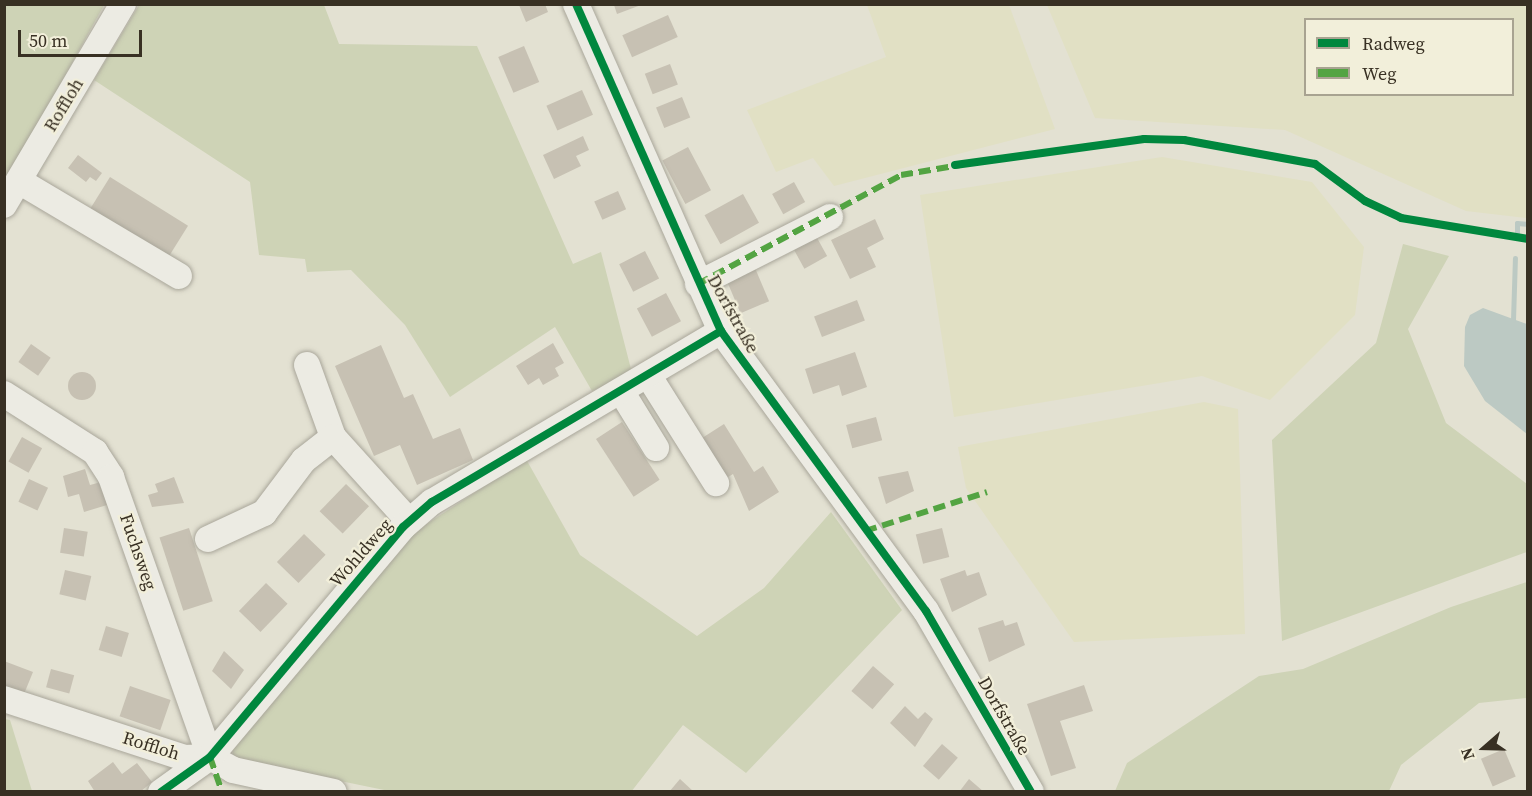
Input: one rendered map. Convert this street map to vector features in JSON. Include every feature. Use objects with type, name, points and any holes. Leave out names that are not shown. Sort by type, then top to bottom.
[{"type":"street","name":"Roffloh","points":[[4,206],[123,4]]},
{"type":"street","name":"Dorfstraße","points":[[576,4],[698,284],[721,331],[926,611],[1031,792]]},
{"type":"street","points":[[19,181],[179,276]]},
{"type":"street","points":[[698,284],[830,217]]},
{"type":"street","name":"Wohldweg","points":[[161,792],[210,757],[409,521],[432,502],[721,331]]},
{"type":"street","points":[[307,365],[333,437],[409,521]]},
{"type":"street","points":[[648,375],[716,483]]},
{"type":"street","points":[[621,391],[656,448]]},
{"type":"street","name":"Fuchsweg","points":[[4,394],[95,452],[111,477],[210,757]]},
{"type":"street","points":[[208,539],[264,513],[304,460],[333,437]]},
{"type":"street","name":"Roffloh","points":[[4,699],[184,758],[210,757],[233,770],[334,792]]},
{"type":"green space","points":[[4,5],[104,5],[9,178],[4,175]]},
{"type":"green space","points":[[139,5],[324,5],[339,44],[477,46],[573,264],[601,252],[632,373],[592,391],[555,327],[450,397],[405,325],[351,270],[307,272],[305,259],[259,255],[250,182],[94,80]]},
{"type":"green space","points":[[867,5],[1009,5],[1055,129],[834,186],[813,158],[776,172],[747,110],[886,57]]},
{"type":"green space","points":[[1047,5],[1527,5],[1527,218],[1466,211],[1285,130],[1095,118]]},
{"type":"green space","points":[[1162,157],[1312,182],[1364,247],[1355,315],[1270,400],[1202,376],[954,417],[920,195]]},
{"type":"green space","points":[[1403,244],[1449,256],[1408,329],[1446,423],[1527,484],[1527,552],[1282,641],[1272,440],[1376,343]]},
{"type":"green space","points":[[1204,402],[1238,409],[1245,634],[1074,642],[966,488],[958,447]]},
{"type":"green space","points":[[526,459],[580,555],[697,636],[764,588],[831,512],[902,610],[746,773],[683,725],[631,792],[389,791],[234,759],[231,742],[416,531]]},
{"type":"green space","points":[[1527,582],[1527,698],[1479,703],[1401,765],[1389,791],[1115,791],[1127,763],[1259,676],[1303,669],[1451,607]]},
{"type":"green space","points":[[5,719],[10,720],[32,791],[5,791]]},
{"type":"shaded area","points":[[1483,308],[1527,324],[1527,434],[1485,401],[1464,366],[1465,327],[1470,315]]},
{"type":"building","points":[[510,4],[545,4],[548,12],[526,22],[519,5]]},
{"type":"building","points":[[614,5],[641,5],[617,14]]},
{"type":"building","points":[[668,15],[678,37],[632,57],[622,35]]},
{"type":"building","points":[[524,46],[539,82],[513,93],[498,57]]},
{"type":"building","points":[[670,64],[678,85],[653,94],[645,74]]},
{"type":"building","points":[[582,90],[593,115],[557,131],[546,106]]},
{"type":"building","points":[[682,97],[690,117],[664,128],[656,107]]},
{"type":"building","points":[[583,136],[589,150],[576,156],[581,166],[554,179],[543,155]]},
{"type":"building","points":[[688,147],[711,190],[685,204],[662,161]]},
{"type":"building","points":[[78,155],[102,173],[96,181],[90,177],[86,182],[68,168]]},
{"type":"building","points":[[110,177],[188,226],[167,260],[89,211]]},
{"type":"building","points":[[794,182],[805,202],[783,214],[772,194]]},
{"type":"building","points":[[618,191],[626,209],[602,220],[594,202]]},
{"type":"building","points":[[743,194],[759,223],[721,244],[705,215]]},
{"type":"building","points":[[875,219],[884,239],[867,248],[876,267],[850,279],[831,240]]},
{"type":"building","points":[[816,236],[827,256],[804,269],[793,249]]},
{"type":"building","points":[[645,251],[659,279],[633,292],[619,264]]},
{"type":"building","points":[[755,268],[769,301],[741,313],[726,280]]},
{"type":"building","points":[[666,293],[681,321],[652,337],[637,308]]},
{"type":"building","points":[[857,300],[865,321],[822,337],[814,316]]},
{"type":"building","points":[[553,343],[564,363],[555,368],[559,376],[543,385],[539,378],[528,385],[516,366]]},
{"type":"building","points":[[31,344],[51,358],[38,376],[18,362]]},
{"type":"building","points":[[381,345],[404,398],[413,394],[433,439],[460,428],[473,460],[417,485],[400,445],[374,456],[335,366]]},
{"type":"building","points":[[855,352],[867,387],[842,396],[839,385],[813,394],[805,369]]},
{"type":"building","points":[[82,372],[92,376],[96,386],[92,396],[82,400],[72,396],[68,386],[72,376]]},
{"type":"building","points":[[876,417],[882,440],[852,448],[846,425]]},
{"type":"building","points":[[622,422],[660,480],[634,497],[596,439]]},
{"type":"building","points":[[724,424],[754,472],[763,466],[779,492],[749,511],[733,474],[725,479],[699,440]]},
{"type":"building","points":[[22,437],[42,448],[29,473],[8,461]]},
{"type":"building","points":[[85,469],[90,485],[101,482],[107,505],[84,512],[79,494],[68,497],[63,476]]},
{"type":"building","points":[[908,471],[914,491],[886,504],[878,477]]},
{"type":"building","points":[[174,477],[184,503],[152,507],[148,495],[158,492],[155,484]]},
{"type":"building","points":[[29,479],[48,488],[37,511],[18,502]]},
{"type":"building","points":[[346,484],[369,506],[343,534],[320,511]]},
{"type":"building","points":[[64,528],[88,532],[84,556],[60,553]]},
{"type":"building","points":[[189,528],[213,601],[183,611],[160,538]]},
{"type":"building","points":[[942,528],[949,557],[923,564],[916,535]]},
{"type":"building","points":[[304,534],[326,555],[298,583],[277,562]]},
{"type":"building","points":[[65,570],[91,576],[86,600],[59,594]]},
{"type":"building","points":[[965,570],[967,576],[979,572],[987,595],[952,612],[940,579]]},
{"type":"building","points":[[266,583],[288,604],[260,632],[239,611]]},
{"type":"building","points":[[1003,620],[1005,626],[1017,622],[1025,645],[989,662],[978,628]]},
{"type":"building","points":[[106,626],[129,633],[122,657],[99,650]]},
{"type":"building","points":[[224,651],[244,670],[231,689],[212,671]]},
{"type":"building","points":[[4,661],[33,672],[24,694],[4,687]]},
{"type":"building","points":[[873,666],[894,684],[872,709],[851,691]]},
{"type":"building","points":[[51,669],[74,675],[69,694],[46,687]]},
{"type":"building","points":[[1084,685],[1093,711],[1060,721],[1076,768],[1051,776],[1027,704]]},
{"type":"building","points":[[130,686],[171,700],[160,730],[120,716]]},
{"type":"building","points":[[905,706],[918,719],[925,712],[933,719],[915,747],[890,723]]},
{"type":"building","points":[[942,744],[958,758],[939,780],[923,766]]},
{"type":"building","points":[[1504,749],[1516,777],[1493,786],[1481,759]]},
{"type":"building","points":[[113,762],[122,774],[137,763],[152,782],[140,792],[95,792],[88,781]]},
{"type":"building","points":[[680,779],[694,792],[669,792]]},
{"type":"building","points":[[969,779],[984,792],[959,792]]},
{"type":"waterway","points":[[1517,233],[1517,223],[1528,224]]},
{"type":"waterway","points":[[1513,320],[1515,258]]},
{"type":"marked path","points":[[698,284],[901,175],[960,165]]},
{"type":"marked path","points":[[865,531],[987,492]]},
{"type":"marked path","points":[[210,757],[222,792]]},
{"type":"cycle path","points":[[576,4],[721,331],[926,611],[1031,792]]},
{"type":"cycle path","points":[[955,165],[1144,139],[1184,140],[1315,164],[1365,201],[1401,218],[1528,239]]},
{"type":"cycle path","points":[[161,792],[210,757],[403,527],[432,502],[721,331]]}]
